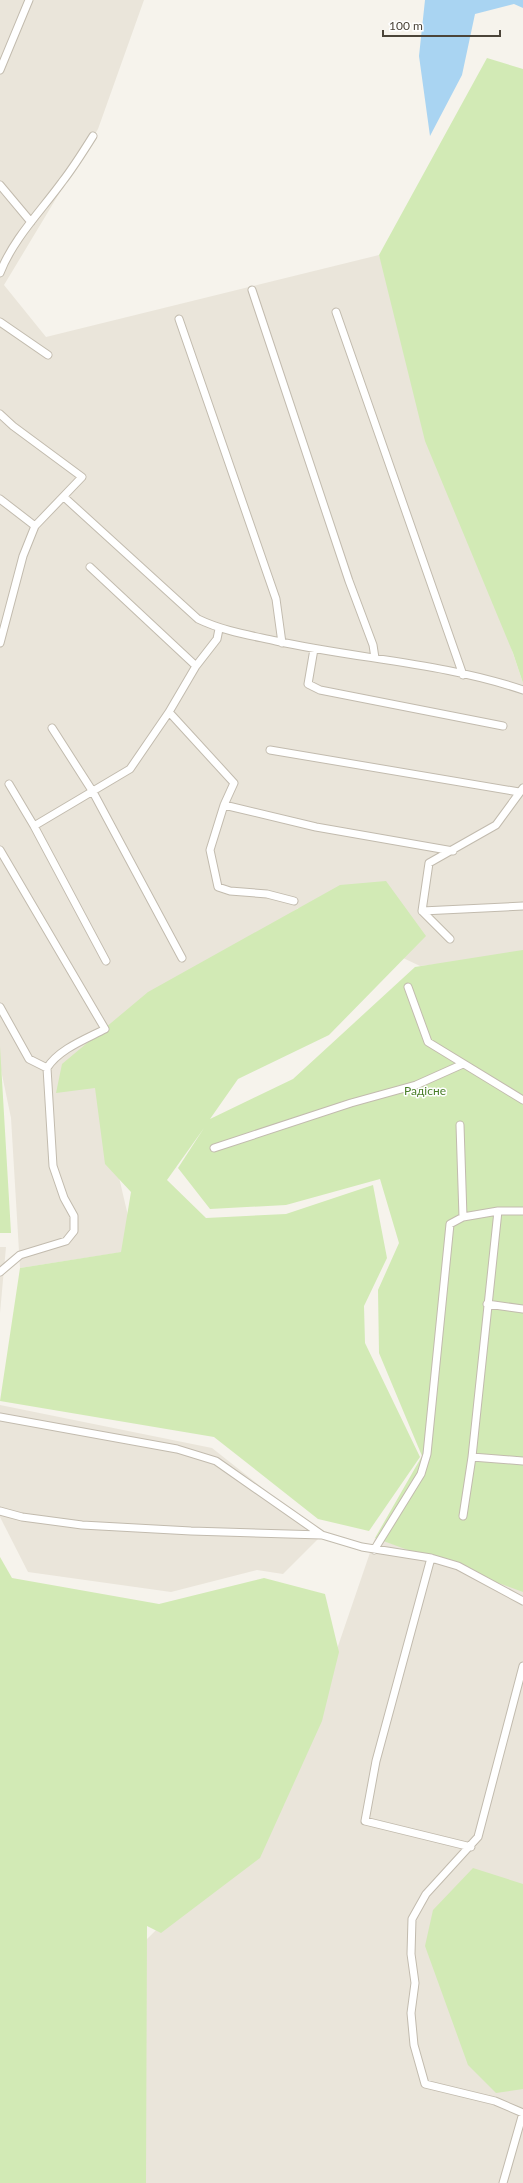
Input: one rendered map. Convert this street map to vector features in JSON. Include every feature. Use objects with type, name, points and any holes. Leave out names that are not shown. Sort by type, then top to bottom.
[{"type":"street","points":[[0,70],[29,0]]},
{"type":"street","points":[[0,273],[2,258],[63,181],[93,136]]},
{"type":"street","points":[[0,185],[32,222]]},
{"type":"street","points":[[252,290],[349,581],[373,645],[375,658]]},
{"type":"street","points":[[336,312],[463,675]]},
{"type":"street","points":[[179,319],[276,599],[282,643]]},
{"type":"street","points":[[0,322],[48,355]]},
{"type":"street","points":[[0,414],[13,426],[82,477],[35,526],[23,556],[0,643]]},
{"type":"street","points":[[64,497],[198,619],[219,629],[282,643],[375,658],[463,675],[502,683],[523,690]]},
{"type":"street","points":[[0,500],[35,526]]},
{"type":"street","points":[[90,567],[196,666]]},
{"type":"street","points":[[34,826],[130,769],[169,712],[196,666],[217,639],[219,629]]},
{"type":"street","points":[[314,649],[308,684],[320,690],[503,726]]},
{"type":"street","points":[[169,712],[234,783],[224,805],[210,850],[218,887],[230,891],[267,894],[294,901]]},
{"type":"street","points":[[52,728],[93,792],[182,958]]},
{"type":"street","points":[[270,750],[522,790],[496,825],[466,841],[453,851],[429,863],[422,911]]},
{"type":"street","points":[[9,784],[34,826],[106,961]]},
{"type":"street","points":[[224,805],[316,827],[453,851]]},
{"type":"street","points":[[0,850],[105,1029],[66,1050],[51,1062],[47,1068],[53,1166],[64,1198],[74,1216],[74,1231],[66,1241],[20,1255],[0,1272]]},
{"type":"street","points":[[422,911],[523,906]]},
{"type":"street","points":[[422,911],[450,940]]},
{"type":"street","points":[[408,987],[428,1042],[523,1100]]},
{"type":"street","points":[[0,1007],[28,1059],[47,1068]]},
{"type":"street","points":[[214,1148],[351,1103],[416,1085],[463,1064]]},
{"type":"street","points":[[460,1125],[463,1217]]},
{"type":"street","points":[[463,1516],[472,1457],[498,1211]]},
{"type":"street","points":[[374,1550],[421,1474],[427,1454],[450,1224],[463,1217],[498,1211],[523,1211]]},
{"type":"street","points":[[487,1304],[523,1309]]},
{"type":"street","points":[[0,1417],[177,1449],[216,1461],[322,1535]]},
{"type":"street","points":[[472,1457],[523,1461]]},
{"type":"street","points":[[0,1511],[82,1526],[322,1535],[374,1550],[431,1558],[458,1566],[523,1601]]},
{"type":"street","points":[[431,1558],[376,1762],[365,1821],[471,1847]]},
{"type":"street","points":[[503,2183],[523,2113],[495,2101],[425,2084],[414,2044],[411,2014],[415,1983],[411,1954],[412,1919],[426,1894],[471,1847],[478,1837],[523,1666]]},
{"type":"shaded area","points":[[0,0],[144,0],[98,129],[4,285],[46,337],[379,255],[523,683],[523,955],[420,966],[298,908],[92,1062],[136,1250],[20,1268],[11,1118],[0,1065]]},
{"type":"shaded area","points":[[0,1247],[6,1247],[0,1313]]},
{"type":"shaded area","points":[[0,1405],[212,1448],[322,1535],[283,1574],[257,1570],[171,1592],[28,1572],[0,1517]]},
{"type":"shaded area","points":[[375,1538],[523,1588],[523,2183],[146,2183],[146,1940],[284,1804]]},
{"type":"green space","points":[[487,58],[523,69],[523,683],[513,653],[425,441],[379,255]]},
{"type":"green space","name":"Радісне","points":[[386,881],[426,936],[329,1035],[238,1079],[210,1119],[293,1079],[415,967],[523,950],[523,1592],[375,1538],[422,1456],[379,1353],[378,1290],[399,1243],[380,1179],[286,1205],[210,1209],[178,1168],[204,1128],[167,1180],[206,1218],[286,1214],[373,1185],[387,1258],[364,1306],[365,1343],[420,1457],[369,1531],[318,1519],[214,1437],[0,1401],[20,1268],[121,1252],[131,1192],[105,1164],[95,1088],[56,1093],[62,1064],[148,992],[340,885]]},
{"type":"green space","points":[[0,1046],[11,1233],[0,1233]]},
{"type":"green space","points":[[0,1557],[12,1578],[159,1604],[264,1578],[325,1594],[339,1652],[322,1721],[260,1858],[161,1933],[147,1926],[146,2183],[0,2183]]},
{"type":"green space","points":[[473,1868],[523,1884],[523,2089],[496,2093],[468,2065],[425,1946],[433,1910]]},
{"type":"water","points":[[425,0],[523,0],[523,8],[514,4],[475,14],[462,75],[430,136],[419,56]]}]
